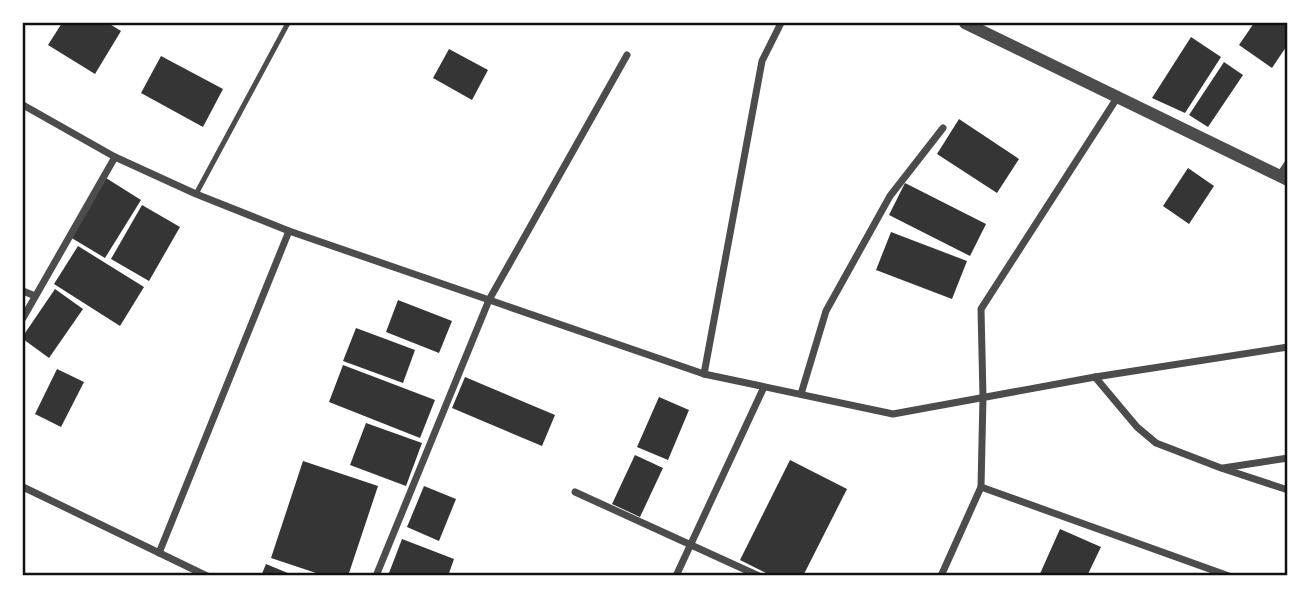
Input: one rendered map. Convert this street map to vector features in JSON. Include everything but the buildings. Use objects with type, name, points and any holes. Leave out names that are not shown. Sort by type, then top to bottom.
[{"type":"street","points":[[704,374],[762,61],[781,23]]},
{"type":"street","points":[[965,23],[983,26],[1117,98],[1284,178],[1288,163]]},
{"type":"street","points":[[376,576],[489,300],[627,55]]},
{"type":"street","points":[[941,576],[981,486],[981,309],[1117,98]]},
{"type":"street","points":[[23,105],[115,157],[289,232],[704,374],[893,414],[1095,377],[1288,347]]},
{"type":"street","points":[[801,394],[826,311],[890,196],[943,128]]},
{"type":"street","points":[[23,318],[115,157]]},
{"type":"street","points":[[159,553],[289,232]]},
{"type":"street","points":[[23,291],[35,296]]},
{"type":"street","points":[[1095,377],[1137,427],[1156,443],[1288,490]]},
{"type":"street","points":[[676,576],[764,387]]},
{"type":"street","points":[[1221,468],[1288,458]]},
{"type":"street","points":[[981,486],[1229,576]]},
{"type":"street","points":[[23,487],[207,576]]},
{"type":"street","points":[[575,492],[759,576]]},
{"type":"lane","points":[[197,194],[288,23]]}]
